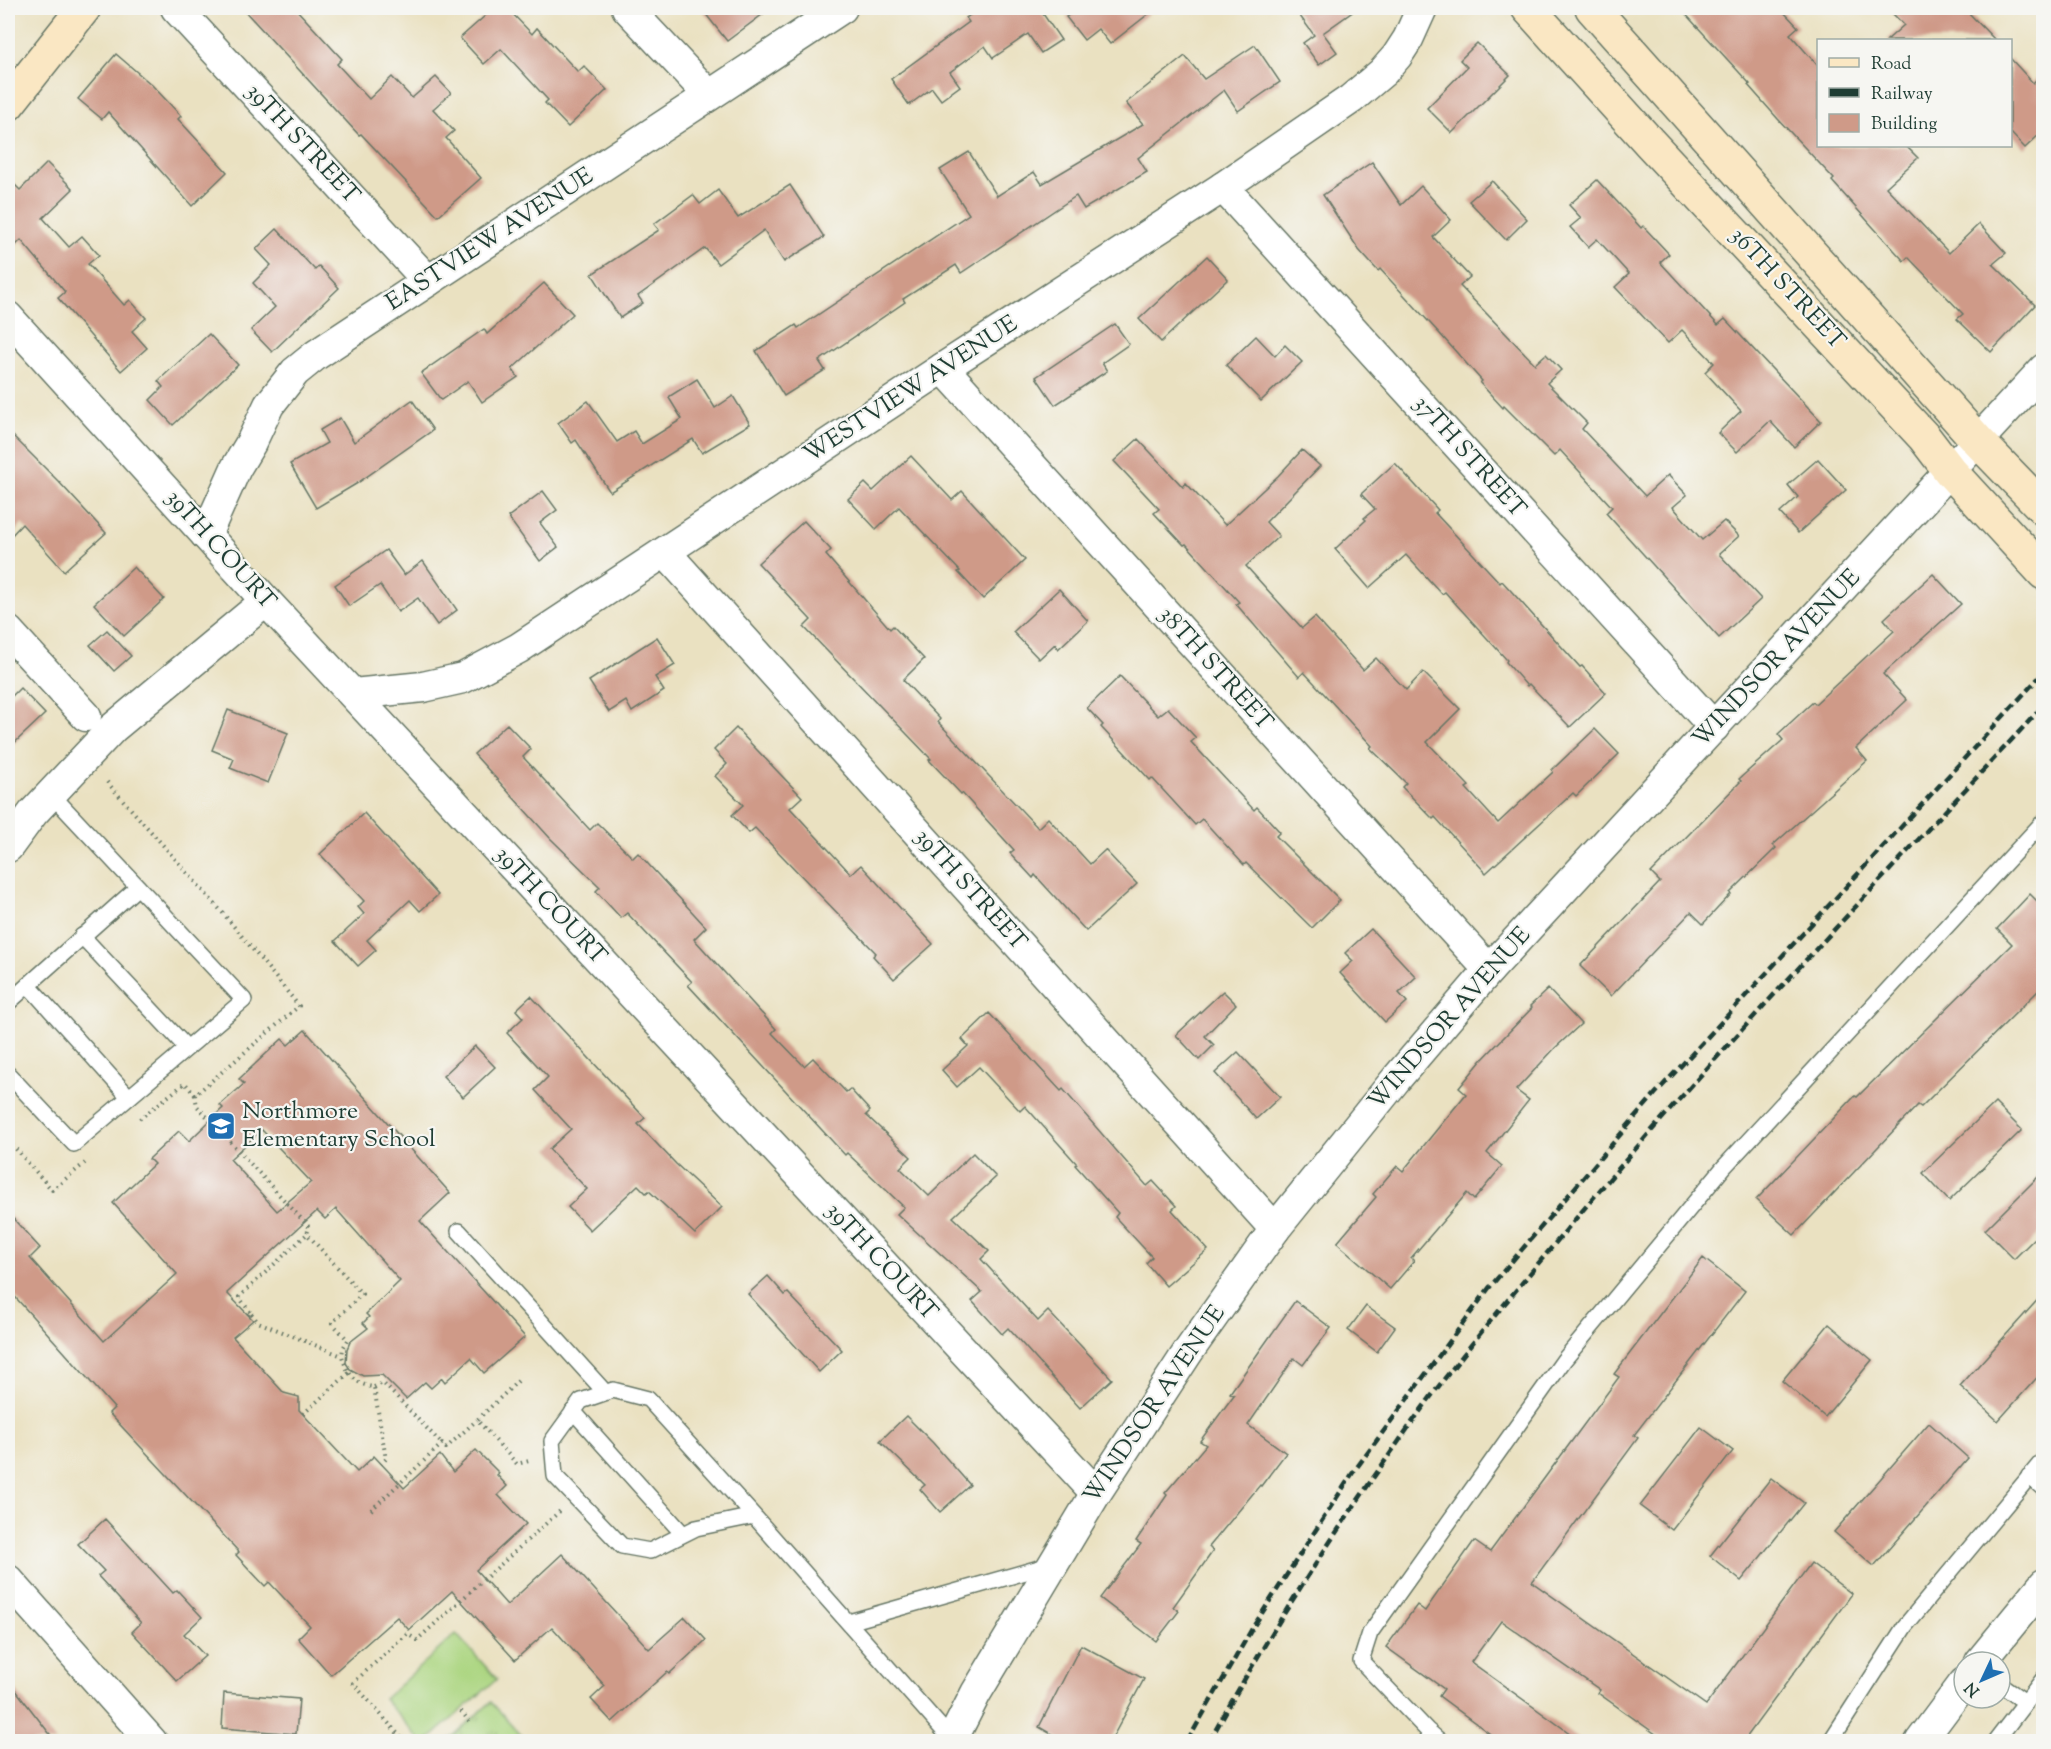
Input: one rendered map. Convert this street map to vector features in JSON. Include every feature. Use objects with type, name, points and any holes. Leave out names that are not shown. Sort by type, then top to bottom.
[{"type":"street","points":[[8,104],[84,8]]},
{"type":"street","name":"39TH STREET","points":[[176,8],[428,281]]},
{"type":"street","points":[[627,8],[709,95]]},
{"type":"street","name":"EASTVIEW AVENUE","points":[[206,535],[236,468],[269,405],[295,372],[316,355],[842,8]]},
{"type":"street","name":"WESTVIEW AVENUE","points":[[352,694],[423,687],[463,678],[519,648],[943,368],[1223,187],[1368,87],[1397,56],[1408,39],[1422,8]]},
{"type":"street","name":"36TH STREET","points":[[1528,8],[1650,143],[1924,437],[1950,471],[2043,573]]},
{"type":"street","name":"36TH STREET","points":[[1592,8],[1978,441],[2043,509]]},
{"type":"street","name":"37TH STREET","points":[[1223,187],[1714,727]]},
{"type":"street","name":"39TH COURT","points":[[8,317],[266,602],[1096,1492]]},
{"type":"street","name":"38TH STREET","points":[[943,368],[1489,970]]},
{"type":"street","name":"WINDSOR AVENUE","points":[[951,1741],[976,1693],[1096,1492],[1188,1352],[1275,1229],[1397,1078],[1489,970],[2043,369]]},
{"type":"street","name":"39TH STREET","points":[[665,552],[1275,1229]]},
{"type":"street","points":[[8,847],[33,813],[113,728],[266,602]]},
{"type":"street","points":[[8,631],[86,716]]},
{"type":"street","points":[[8,1580],[153,1742]]},
{"type":"street","points":[[1991,1650],[2040,1596]]},
{"type":"street","points":[[1920,1742],[1952,1699]]},
{"type":"lane","points":[[8,1074],[74,1144],[244,999],[51,794]]},
{"type":"lane","points":[[1441,1742],[1361,1661],[1370,1633],[1572,1350],[1724,1167],[2043,821]]},
{"type":"lane","points":[[8,1003],[138,887]]},
{"type":"lane","points":[[82,936],[187,1048]]},
{"type":"lane","points":[[28,985],[129,1097]]},
{"type":"lane","points":[[459,1231],[605,1392]]},
{"type":"lane","points":[[754,1516],[696,1528],[650,1551],[622,1546],[555,1476],[552,1442],[581,1401],[613,1390],[648,1399],[754,1516],[849,1622],[951,1741]]},
{"type":"lane","points":[[573,1411],[683,1534]]},
{"type":"lane","points":[[1830,1742],[1905,1626],[2043,1459]]},
{"type":"lane","points":[[2029,1476],[2043,1489]]},
{"type":"lane","points":[[849,1622],[1053,1565]]},
{"type":"lane","points":[[1995,1742],[2043,1678]]},
{"type":"lane","points":[[2012,1693],[2025,1702]]},
{"type":"path","points":[[195,1095],[197,1106],[309,1227],[307,1234],[239,1297],[258,1322],[342,1356]]},
{"type":"path","points":[[307,1234],[362,1294],[332,1323],[348,1340],[342,1356],[349,1373],[354,1380],[366,1386],[374,1387],[383,1383],[446,1448],[519,1381]]},
{"type":"path","points":[[303,1414],[349,1373]]},
{"type":"path","points":[[374,1387],[386,1459],[381,1464]]},
{"type":"path","points":[[477,1420],[517,1464],[529,1461]]},
{"type":"path","points":[[371,1510],[442,1444]]},
{"type":"path","points":[[405,1742],[353,1683],[407,1634],[417,1640],[561,1510]]},
{"type":"path","points":[[461,1711],[469,1721]]},
{"type":"green space","points":[[456,1634],[497,1679],[427,1741],[421,1741],[384,1699]]},
{"type":"green space","points":[[491,1702],[522,1736],[516,1741],[453,1741],[450,1739]]},
{"type":"building","points":[[242,8],[295,8],[342,59],[337,64],[369,99],[392,77],[412,98],[436,77],[451,93],[433,109],[454,131],[446,138],[481,178],[438,216],[361,134],[359,135]]},
{"type":"building","points":[[494,8],[507,8],[532,34],[537,28],[578,72],[584,66],[607,90],[568,127],[545,103],[548,100],[501,49],[484,64],[460,38]]},
{"type":"building","points":[[701,8],[771,8],[727,41]]},
{"type":"building","points":[[980,8],[1039,8],[1061,40],[1041,53],[1028,34],[993,58],[985,46],[950,72],[960,86],[941,100],[932,88],[909,105],[891,79],[969,22],[966,18]]},
{"type":"building","points":[[1079,8],[1156,8],[1110,44],[1098,29],[1084,40],[1066,17]]},
{"type":"building","points":[[1294,8],[1358,8],[1323,33],[1337,52],[1319,65],[1303,43],[1314,35]]},
{"type":"building","points":[[1680,8],[1780,8],[1798,27],[1790,34],[1817,65],[1817,147],[1907,147],[1918,158],[1886,187],[1949,253],[1979,224],[2006,253],[1993,264],[2035,305],[1991,352],[1957,319],[1963,314],[1908,257],[1904,261],[1832,181],[1834,179],[1748,85],[1750,84]]},
{"type":"building","points":[[1887,8],[1964,8],[1994,39],[1888,39],[1904,25]]},
{"type":"building","points":[[1477,43],[1510,75],[1452,133],[1427,108],[1467,67],[1460,60]]},
{"type":"building","points":[[1255,45],[1280,82],[1238,111],[1224,90],[1138,158],[1147,172],[1084,209],[1076,196],[961,273],[956,265],[903,299],[905,302],[819,361],[825,370],[784,396],[756,351],[796,325],[798,328],[969,214],[940,170],[969,152],[997,196],[1034,172],[1042,184],[1143,124],[1126,103],[1185,56],[1204,79]]},
{"type":"building","points":[[116,54],[152,85],[181,116],[178,119],[227,172],[192,206],[108,112],[102,119],[78,99]]},
{"type":"building","points":[[2012,60],[2033,83],[2043,73],[2043,131],[2025,148],[2012,134]]},
{"type":"building","points":[[1372,162],[1401,205],[1421,186],[1451,220],[1433,237],[1470,277],[1460,286],[1535,364],[1546,354],[1561,370],[1547,383],[1587,423],[1582,429],[1645,496],[1668,475],[1687,495],[1673,507],[1702,540],[1724,521],[1739,536],[1719,554],[1761,599],[1719,638],[1606,513],[1612,507],[1560,450],[1554,456],[1504,406],[1503,408],[1441,335],[1380,269],[1378,271],[1359,250],[1323,195]]},
{"type":"building","points":[[47,163],[73,189],[43,218],[69,247],[82,236],[99,255],[88,264],[124,305],[130,300],[146,318],[132,331],[147,348],[121,371],[58,298],[65,292],[21,240],[8,253],[8,178],[20,190]]},
{"type":"building","points":[[1597,180],[1641,228],[1643,226],[1669,254],[1660,262],[1718,325],[1725,319],[1821,421],[1794,447],[1770,421],[1737,452],[1718,433],[1741,411],[1705,372],[1714,363],[1682,330],[1668,343],[1615,287],[1629,274],[1597,239],[1588,247],[1570,227],[1581,218],[1569,205]]},
{"type":"building","points":[[1492,181],[1527,219],[1506,240],[1469,201]]},
{"type":"building","points":[[790,185],[824,237],[784,262],[764,230],[718,264],[705,248],[638,296],[643,303],[620,318],[592,274],[659,230],[654,224],[693,195],[700,204],[718,190],[738,218]]},
{"type":"building","points":[[277,229],[315,270],[319,266],[339,288],[272,352],[251,330],[275,307],[253,283],[271,265],[256,249]]},
{"type":"building","points":[[1207,256],[1228,279],[1161,342],[1139,319]]},
{"type":"building","points":[[544,283],[573,314],[512,369],[518,377],[482,402],[468,381],[441,400],[421,373],[484,329],[487,334]]},
{"type":"building","points":[[1115,324],[1129,344],[1102,363],[1107,371],[1055,405],[1036,377]]},
{"type":"building","points":[[209,334],[238,365],[173,425],[150,400],[163,387],[158,381]]},
{"type":"building","points":[[1256,336],[1275,356],[1285,345],[1302,362],[1261,401],[1226,365]]},
{"type":"building","points":[[697,379],[715,408],[733,396],[750,424],[702,453],[693,439],[610,492],[576,440],[572,443],[558,423],[588,401],[617,442],[634,431],[642,444],[682,419],[669,398]]},
{"type":"building","points":[[412,400],[433,430],[356,484],[316,508],[290,464],[327,443],[320,430],[340,418],[354,442]]},
{"type":"building","points":[[8,431],[106,533],[64,571],[22,524],[8,539]]},
{"type":"building","points":[[1138,439],[1183,487],[1186,483],[1225,525],[1278,476],[1302,450],[1320,466],[1266,522],[1279,536],[1246,566],[1302,628],[1315,617],[1363,670],[1376,658],[1406,690],[1423,672],[1460,709],[1427,742],[1469,786],[1466,788],[1498,823],[1595,729],[1619,754],[1576,796],[1573,793],[1486,873],[1435,817],[1433,819],[1402,787],[1406,783],[1370,748],[1372,746],[1304,672],[1299,677],[1236,604],[1239,602],[1154,513],[1159,509],[1114,461]]},
{"type":"building","points":[[911,456],[952,500],[962,491],[1025,560],[983,599],[958,572],[960,571],[899,507],[876,529],[848,499],[865,483],[873,491]]},
{"type":"building","points":[[1818,459],[1846,490],[1798,533],[1780,513],[1798,497],[1788,485]]},
{"type":"building","points":[[1395,463],[1438,510],[1435,513],[1606,693],[1570,727],[1529,684],[1527,686],[1506,662],[1507,660],[1445,592],[1442,594],[1406,555],[1369,588],[1335,549],[1375,509],[1361,494]]},
{"type":"building","points":[[543,491],[557,510],[540,523],[558,547],[540,561],[508,517]]},
{"type":"building","points":[[804,521],[831,550],[826,555],[890,629],[893,626],[924,659],[903,680],[940,719],[938,722],[1038,828],[1048,818],[1090,864],[1105,850],[1137,884],[1086,931],[1035,875],[1033,878],[1010,853],[1014,850],[929,760],[931,759],[804,627],[811,620],[758,563]]},
{"type":"building","points":[[386,550],[404,575],[423,561],[457,610],[437,625],[418,598],[398,612],[380,585],[349,606],[335,585]]},
{"type":"building","points":[[134,567],[164,599],[124,636],[94,604]]},
{"type":"building","points":[[1933,574],[1961,604],[1883,674],[1907,700],[1856,748],[1867,761],[1773,845],[1776,848],[1730,893],[1703,924],[1691,912],[1611,996],[1580,966],[1660,882],[1651,873],[1741,781],[1739,779],[1783,740],[1778,734],[1813,702],[1815,704],[1894,631],[1884,619]]},
{"type":"building","points":[[1059,589],[1088,621],[1058,649],[1055,644],[1039,659],[1013,632]]},
{"type":"building","points":[[107,630],[131,656],[114,671],[90,645]]},
{"type":"building","points":[[657,637],[675,665],[655,677],[664,691],[632,712],[626,701],[609,712],[589,681]]},
{"type":"building","points":[[1120,676],[1158,716],[1168,708],[1196,738],[1191,742],[1254,810],[1257,807],[1280,832],[1276,836],[1340,900],[1312,928],[1246,863],[1244,865],[1202,819],[1195,825],[1101,727],[1103,725],[1087,708]]},
{"type":"building","points":[[20,688],[45,714],[8,749],[8,700]]},
{"type":"building","points":[[228,710],[288,733],[268,783],[230,768],[234,759],[212,750]]},
{"type":"building","points":[[507,724],[531,749],[523,757],[590,830],[597,823],[633,858],[638,853],[706,927],[694,939],[776,1029],[772,1033],[804,1066],[813,1058],[846,1092],[850,1089],[870,1111],[866,1115],[911,1157],[900,1168],[929,1196],[973,1153],[996,1177],[953,1217],[989,1251],[981,1259],[1038,1321],[1048,1311],[1112,1379],[1080,1408],[1008,1328],[1002,1334],[972,1301],[982,1292],[897,1214],[904,1207],[847,1153],[845,1155],[688,985],[692,982],[627,913],[621,918],[596,891],[600,887],[550,838],[474,754]]},
{"type":"building","points":[[736,728],[802,797],[790,808],[851,874],[861,865],[933,944],[894,979],[873,956],[876,953],[755,828],[749,833],[732,815],[743,805],[715,776],[727,764],[714,750]]},
{"type":"building","points":[[364,813],[438,895],[420,911],[410,900],[367,940],[376,950],[358,966],[335,941],[364,914],[358,907],[364,901],[320,854]]},
{"type":"building","points":[[2030,894],[2043,907],[2043,986],[1921,1107],[1918,1105],[1794,1235],[1756,1200],[1855,1096],[1857,1097],[2012,944],[1997,929]]},
{"type":"building","points":[[1371,929],[1416,977],[1399,993],[1407,1002],[1385,1022],[1340,973],[1353,961],[1345,953]]},
{"type":"building","points":[[1548,989],[1581,1024],[1516,1090],[1529,1100],[1487,1153],[1502,1166],[1474,1200],[1467,1193],[1411,1258],[1414,1261],[1390,1289],[1337,1243],[1376,1197],[1373,1194],[1397,1166],[1403,1171],[1466,1094],[1459,1088],[1481,1061]]},
{"type":"building","points":[[1223,991],[1236,1004],[1205,1036],[1214,1045],[1199,1060],[1176,1035]]},
{"type":"building","points":[[531,996],[645,1118],[638,1124],[722,1207],[695,1234],[649,1191],[646,1193],[638,1185],[590,1230],[568,1207],[587,1189],[549,1149],[571,1129],[535,1090],[548,1077],[507,1033],[523,1018],[516,1010]]},
{"type":"building","points":[[989,1013],[1061,1091],[1063,1089],[1147,1186],[1153,1181],[1176,1206],[1172,1210],[1208,1250],[1166,1286],[1146,1263],[1152,1257],[1115,1217],[1118,1213],[1025,1106],[1020,1111],[979,1067],[957,1087],[942,1070],[968,1046],[962,1039]]},
{"type":"building","points":[[305,1030],[450,1193],[420,1221],[525,1337],[484,1373],[471,1358],[445,1382],[442,1378],[431,1388],[425,1382],[406,1399],[382,1375],[363,1376],[350,1369],[346,1363],[350,1342],[368,1328],[363,1323],[369,1317],[366,1314],[400,1281],[336,1209],[325,1219],[317,1211],[227,1293],[253,1320],[233,1337],[284,1393],[299,1397],[299,1410],[357,1472],[374,1456],[404,1488],[440,1455],[453,1472],[476,1450],[499,1473],[497,1475],[507,1486],[498,1495],[526,1524],[476,1570],[507,1605],[562,1554],[649,1649],[685,1617],[706,1640],[612,1722],[591,1699],[605,1686],[552,1627],[515,1660],[452,1591],[409,1630],[397,1617],[331,1675],[298,1638],[310,1626],[269,1582],[265,1586],[236,1555],[239,1552],[109,1413],[114,1408],[8,1289],[8,1213],[40,1248],[30,1258],[104,1341],[177,1274],[113,1203],[154,1164],[149,1159],[179,1131],[189,1141],[223,1108],[220,1105],[244,1084],[239,1079],[282,1039],[288,1045]],"holes":[[[262,1130],[311,1182],[277,1211],[230,1159]]]},
{"type":"building","points":[[475,1046],[495,1067],[463,1097],[443,1076]]},
{"type":"building","points":[[1238,1052],[1280,1097],[1256,1119],[1215,1073]]},
{"type":"building","points":[[1995,1103],[2022,1130],[1949,1201],[1923,1173]]},
{"type":"building","points":[[2043,1172],[2043,1230],[2014,1259],[1985,1230]]},
{"type":"building","points":[[1703,1258],[1745,1291],[1634,1435],[1638,1438],[1532,1582],[1706,1705],[1811,1563],[1852,1594],[1743,1742],[1667,1742],[1598,1693],[1600,1690],[1501,1621],[1471,1662],[1582,1742],[1501,1742],[1439,1696],[1444,1689],[1386,1647],[1417,1605],[1425,1611],[1474,1541],[1490,1552],[1619,1377],[1614,1374]]},
{"type":"building","points":[[768,1276],[785,1295],[788,1293],[842,1350],[819,1372],[748,1294]]},
{"type":"building","points":[[2043,1294],[2043,1371],[1998,1421],[1960,1386]]},
{"type":"building","points":[[1295,1301],[1331,1328],[1303,1365],[1294,1358],[1248,1425],[1286,1453],[1209,1547],[1213,1551],[1173,1607],[1179,1611],[1156,1641],[1100,1598],[1141,1544],[1136,1541],[1167,1495],[1165,1493],[1206,1445],[1200,1441],[1234,1395],[1230,1393]]},
{"type":"building","points":[[1366,1306],[1395,1327],[1377,1352],[1348,1330]]},
{"type":"building","points":[[1829,1324],[1872,1360],[1825,1417],[1782,1381]]},
{"type":"building","points":[[906,1416],[970,1485],[940,1512],[920,1489],[925,1485],[880,1441]]},
{"type":"building","points":[[1929,1423],[1968,1458],[1874,1566],[1834,1532]]},
{"type":"building","points":[[1701,1427],[1733,1451],[1672,1530],[1640,1506]]},
{"type":"building","points":[[1771,1478],[1804,1503],[1741,1581],[1710,1556]]},
{"type":"building","points":[[105,1519],[173,1593],[177,1590],[202,1617],[184,1634],[205,1656],[177,1681],[132,1632],[141,1623],[98,1576],[104,1571],[78,1544]]},
{"type":"building","points":[[1081,1645],[1144,1679],[1110,1742],[1065,1742],[1039,1727]]},
{"type":"building","points":[[8,1680],[56,1742],[16,1742],[8,1730]]},
{"type":"building","points":[[224,1693],[299,1699],[296,1734],[222,1728]]},
{"type":"railway","points":[[1187,1742],[1253,1627],[1352,1474],[1489,1288],[1655,1094],[2044,672]]},
{"type":"railway","points":[[1209,1742],[1276,1626],[1324,1551],[1417,1415],[1476,1339],[1615,1172],[1675,1104],[2044,705]]},
{"type":"place","name":"Northmore Elementary School","points":[[221,1126]]}]
